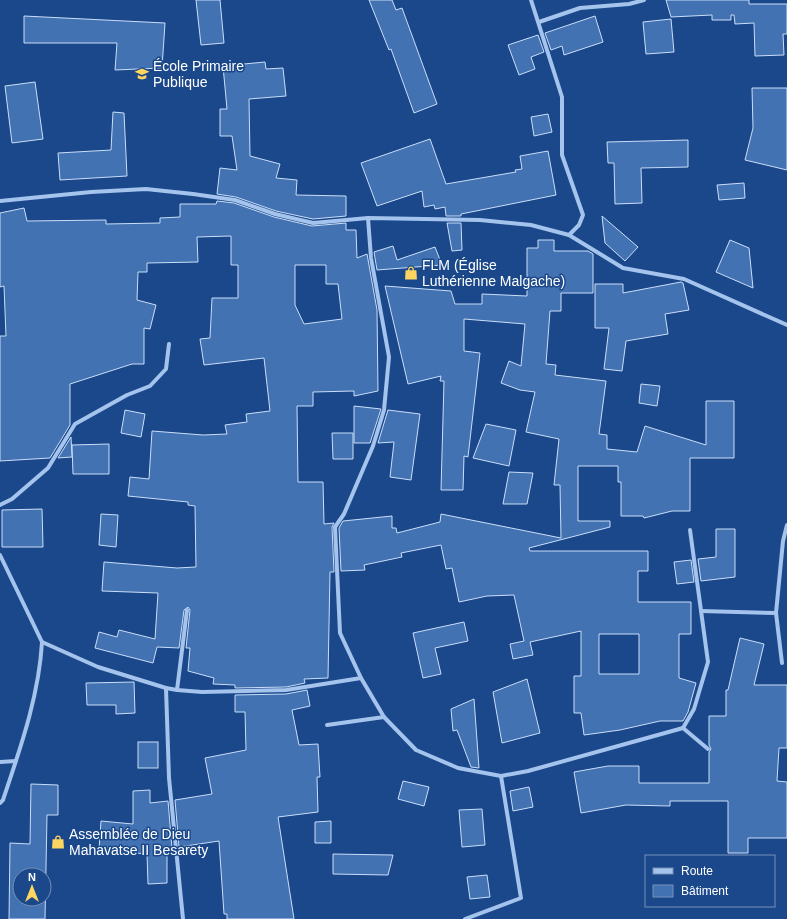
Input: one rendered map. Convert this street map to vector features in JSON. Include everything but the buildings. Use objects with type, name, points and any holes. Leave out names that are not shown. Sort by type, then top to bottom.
[{"type":"street","points":[[531,0],[562,97],[562,155],[583,215],[579,225],[569,235]]},
{"type":"street","points":[[539,22],[580,8],[629,4],[644,0]]},
{"type":"street","points":[[0,202],[91,192],[146,190],[193,194],[235,200],[275,214],[313,223],[368,218],[480,220],[531,225],[569,235],[623,268],[684,279],[787,325]]},
{"type":"street","points":[[368,218],[371,258],[389,357],[384,410],[373,446],[344,514],[335,527],[340,633],[361,678],[384,717],[416,750],[458,768],[501,776],[528,771],[683,728],[694,709],[708,662],[690,530]]},
{"type":"street","points":[[0,504],[12,499],[48,468],[75,424],[128,395],[150,386],[166,369],[169,344]]},
{"type":"street","points":[[782,663],[776,613],[782,541],[787,525]]},
{"type":"street","points":[[0,555],[42,642],[38,684],[16,761],[3,800],[0,803]]},
{"type":"street","points":[[177,690],[187,610]]},
{"type":"street","points":[[701,610],[776,613]]},
{"type":"street","points":[[42,642],[98,666],[166,688],[177,690],[202,692],[286,690],[361,678]]},
{"type":"street","points":[[166,688],[169,778],[183,919]]},
{"type":"street","points":[[327,725],[384,717]]},
{"type":"street","points":[[683,728],[708,749]]},
{"type":"street","points":[[0,762],[16,761]]},
{"type":"street","points":[[465,919],[521,898],[501,776]]},
{"type":"place","name":"École Primaire Publique","points":[[142,74]]},
{"type":"place","name":"FLM (Église Luthérienne Malgache)","points":[[411,273]]},
{"type":"place","name":"Assemblée de Dieu Mahavatse II Besarety","points":[[58,842]]}]
